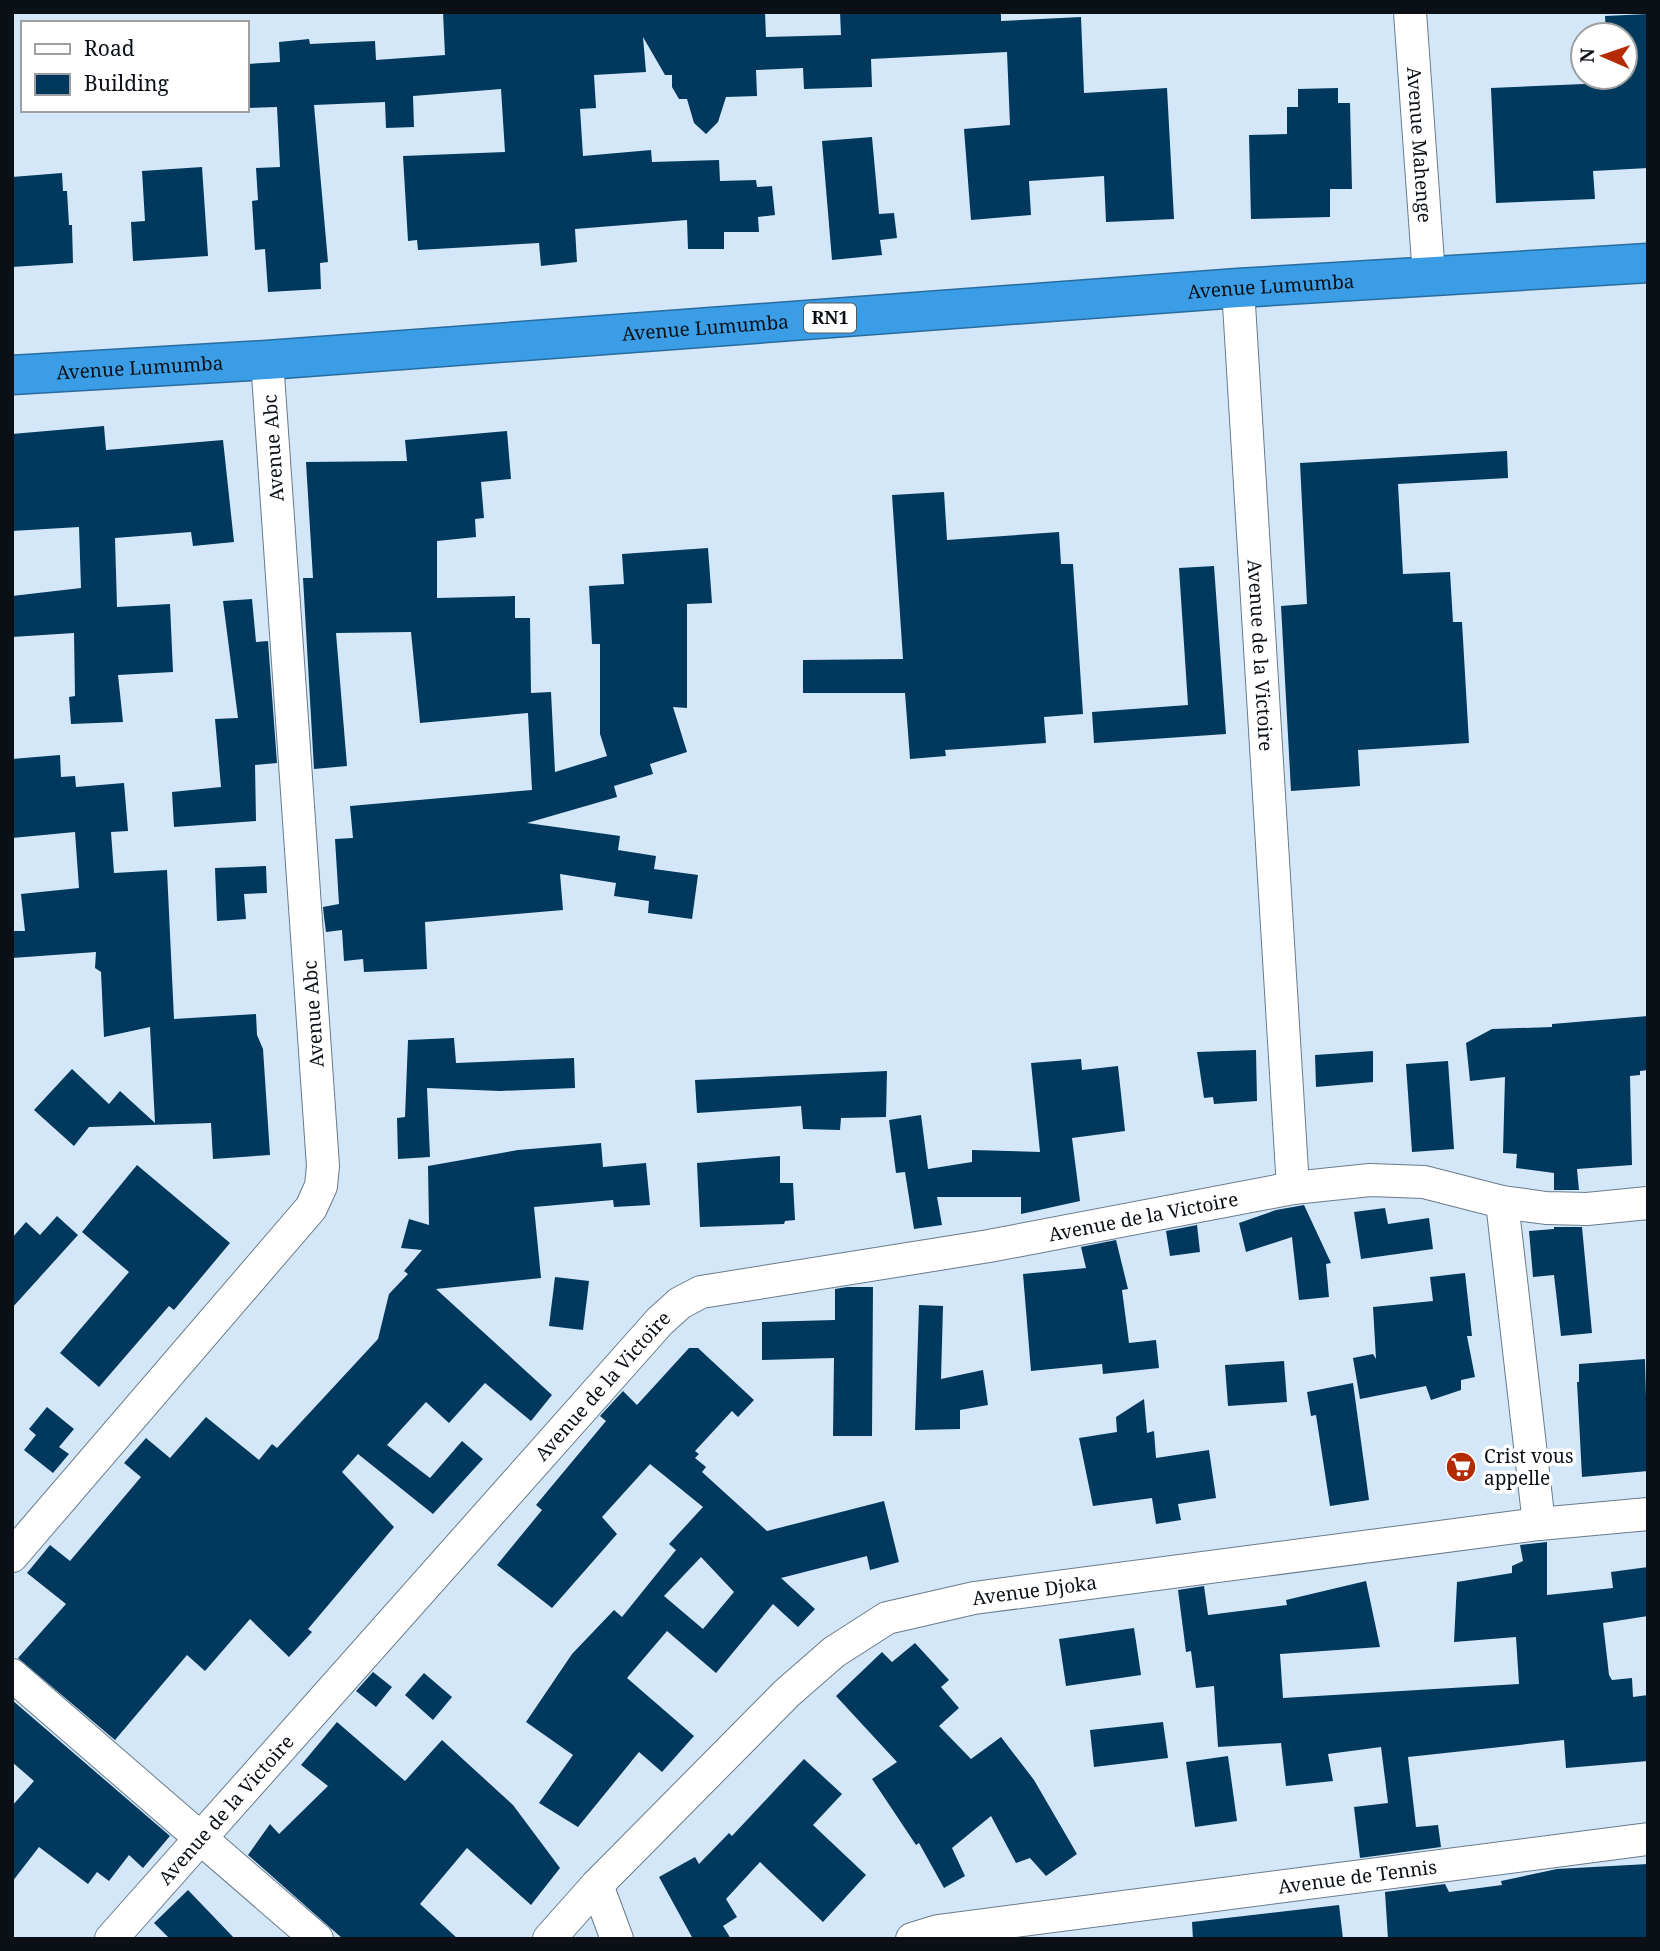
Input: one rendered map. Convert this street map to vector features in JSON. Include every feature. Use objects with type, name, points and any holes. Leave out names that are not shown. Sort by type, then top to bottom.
[{"type":"highway","name":"Avenue Lumumba","points":[[12,375],[267,360],[1238,288],[1648,263]]},
{"type":"street","name":"Avenue Mahenge","points":[[1410,12],[1429,276]]},
{"type":"street","name":"Avenue de la Victoire","points":[[1238,288],[1293,1188]]},
{"type":"street","name":"Avenue Abc","points":[[12,1556],[311,1208],[321,1185],[322,1153],[267,360]]},
{"type":"street","name":"Avenue de la Victoire","points":[[111,1939],[660,1321],[680,1303],[701,1292],[722,1286],[989,1246],[1293,1188],[1370,1180],[1424,1182],[1502,1202],[1546,1208],[1587,1209],[1648,1203]]},
{"type":"street","points":[[1502,1202],[1539,1524]]},
{"type":"street","name":"Avenue Djoka","points":[[549,1939],[597,1885],[788,1693],[834,1652],[887,1618],[974,1598],[1539,1524],[1648,1514]]},
{"type":"street","points":[[12,1675],[317,1939]]},
{"type":"street","name":"Avenue de Tennis","points":[[912,1939],[938,1931],[1069,1928],[1648,1839]]},
{"type":"street","points":[[597,1885],[617,1939]]},
{"type":"building","points":[[443,12],[765,12],[766,37],[841,35],[840,12],[1001,12],[1001,21],[1081,17],[1084,93],[1167,88],[1174,219],[1106,222],[1104,176],[1029,181],[1031,215],[971,220],[964,129],[1010,125],[1007,52],[871,59],[872,87],[804,89],[803,68],[756,70],[757,96],[726,97],[718,122],[706,134],[694,123],[687,99],[679,99],[672,87],[672,75],[665,75],[643,37],[646,72],[594,75],[596,108],[580,109],[583,156],[651,150],[652,162],[719,160],[720,181],[756,180],[757,187],[772,186],[775,215],[758,217],[759,232],[724,232],[724,249],[688,249],[687,220],[575,229],[577,262],[541,266],[539,243],[418,250],[417,240],[408,241],[403,156],[505,152],[501,89],[413,96],[414,127],[386,128],[385,102],[314,105],[328,262],[320,263],[321,289],[268,292],[265,249],[255,250],[252,201],[258,200],[256,168],[280,167],[277,107],[248,108],[248,64],[280,62],[279,42],[309,39],[310,44],[375,41],[376,60],[445,55]]},
{"type":"building","points":[[1648,14],[1648,168],[1593,171],[1595,199],[1496,203],[1491,88],[1569,85],[1569,91],[1639,91],[1639,21],[1605,21],[1605,16]]},
{"type":"building","points":[[1338,88],[1338,103],[1350,103],[1352,189],[1330,189],[1330,217],[1251,219],[1249,135],[1287,134],[1287,107],[1298,107],[1298,89]]},
{"type":"building","points":[[872,137],[879,214],[894,213],[897,238],[880,240],[882,255],[832,260],[822,141]]},
{"type":"building","points":[[202,167],[208,256],[133,261],[131,222],[145,221],[142,171]]},
{"type":"building","points":[[62,173],[63,191],[67,191],[69,225],[72,225],[73,263],[12,267],[12,177]]},
{"type":"building","points":[[104,426],[106,450],[223,440],[234,542],[193,546],[191,532],[115,538],[117,607],[170,604],[173,672],[118,675],[123,722],[71,724],[69,697],[75,696],[74,633],[12,637],[12,596],[81,588],[79,527],[12,531],[12,434]]},
{"type":"building","points":[[507,431],[511,479],[481,482],[484,518],[475,519],[476,537],[437,541],[437,598],[515,596],[515,618],[530,618],[531,693],[551,692],[555,772],[607,756],[600,734],[600,644],[592,644],[589,586],[624,584],[622,554],[708,548],[712,603],[687,604],[687,708],[673,707],[687,752],[650,764],[653,774],[614,786],[617,797],[527,823],[620,836],[618,850],[656,856],[654,869],[698,875],[692,919],[648,913],[649,901],[614,896],[616,883],[560,874],[563,910],[425,922],[427,969],[364,972],[363,959],[344,961],[342,930],[326,932],[323,907],[339,904],[335,839],[353,838],[350,806],[532,790],[528,713],[420,723],[411,632],[336,633],[347,766],[314,769],[303,578],[313,578],[306,462],[407,461],[405,440]]},
{"type":"building","points":[[1507,451],[1508,478],[1398,484],[1403,574],[1450,572],[1453,622],[1462,622],[1469,743],[1358,750],[1360,786],[1291,791],[1281,606],[1307,604],[1300,463]]},
{"type":"building","points":[[944,492],[947,540],[1059,532],[1061,564],[1073,564],[1083,714],[1044,717],[1046,743],[945,750],[946,756],[910,759],[905,693],[803,693],[803,660],[903,659],[892,495]]},
{"type":"building","points":[[1214,566],[1226,734],[1094,743],[1092,712],[1188,705],[1179,568]]},
{"type":"building","points":[[252,599],[256,642],[268,641],[277,763],[255,765],[256,821],[174,827],[172,792],[221,787],[215,719],[238,718],[223,601]]},
{"type":"building","points":[[60,755],[61,777],[75,776],[76,787],[124,783],[128,831],[111,832],[114,873],[167,870],[174,1019],[256,1014],[257,1035],[263,1049],[270,1155],[213,1159],[211,1123],[89,1127],[74,1146],[34,1110],[72,1069],[109,1104],[120,1091],[155,1123],[150,1027],[104,1037],[101,972],[95,968],[96,952],[12,958],[12,931],[25,931],[21,894],[79,888],[75,832],[12,838],[12,759]]},
{"type":"building","points":[[266,866],[267,893],[244,894],[246,919],[217,921],[215,868]]},
{"type":"building","points":[[1648,1016],[1648,1070],[1640,1071],[1640,1075],[1630,1076],[1632,1165],[1577,1169],[1579,1190],[1554,1190],[1554,1173],[1516,1168],[1517,1154],[1503,1153],[1505,1077],[1470,1081],[1466,1043],[1492,1029],[1552,1027],[1552,1024]]},
{"type":"building","points":[[454,1038],[456,1063],[574,1058],[575,1088],[500,1091],[427,1088],[430,1157],[398,1159],[397,1118],[405,1117],[408,1040]]},
{"type":"building","points":[[1256,1050],[1257,1101],[1214,1104],[1213,1097],[1204,1098],[1197,1052]]},
{"type":"building","points":[[1373,1051],[1373,1082],[1316,1087],[1315,1055]]},
{"type":"building","points":[[1081,1059],[1082,1070],[1118,1066],[1125,1131],[1072,1138],[1080,1201],[1021,1214],[1021,1197],[937,1197],[942,1225],[914,1229],[905,1172],[896,1173],[889,1120],[921,1115],[928,1169],[972,1162],[972,1150],[1040,1152],[1031,1063]]},
{"type":"building","points":[[1448,1061],[1454,1149],[1412,1152],[1406,1064]]},
{"type":"building","points":[[887,1071],[886,1117],[841,1118],[840,1130],[803,1129],[801,1106],[697,1113],[695,1080]]},
{"type":"building","points":[[601,1143],[603,1167],[646,1163],[650,1205],[614,1207],[613,1200],[534,1207],[541,1278],[436,1289],[552,1395],[531,1421],[485,1383],[449,1423],[426,1402],[387,1445],[430,1478],[462,1441],[483,1459],[433,1514],[358,1454],[342,1472],[394,1527],[308,1629],[312,1632],[289,1657],[250,1619],[205,1671],[187,1655],[115,1740],[18,1658],[66,1604],[27,1573],[50,1545],[70,1561],[141,1477],[124,1463],[146,1438],[170,1458],[206,1417],[259,1460],[272,1444],[277,1448],[378,1339],[389,1294],[408,1274],[404,1271],[422,1250],[401,1248],[409,1219],[429,1225],[428,1166],[518,1150]]},
{"type":"building","points":[[780,1156],[780,1183],[793,1183],[795,1220],[785,1221],[784,1224],[700,1227],[697,1163]]},
{"type":"building","points":[[137,1165],[230,1243],[174,1310],[169,1306],[99,1387],[60,1353],[129,1272],[82,1232]]},
{"type":"building","points":[[1304,1205],[1331,1263],[1326,1264],[1329,1297],[1299,1300],[1292,1237],[1246,1252],[1239,1223],[1276,1210]]},
{"type":"building","points":[[1385,1208],[1388,1224],[1429,1218],[1433,1249],[1361,1259],[1354,1212]]},
{"type":"building","points":[[57,1216],[78,1235],[12,1308],[12,1238],[26,1222],[40,1235]]},
{"type":"building","points":[[1197,1225],[1200,1252],[1170,1256],[1166,1231]]},
{"type":"building","points":[[1554,1227],[1582,1227],[1592,1333],[1561,1336],[1554,1275],[1533,1277],[1529,1231]]},
{"type":"building","points":[[1116,1240],[1128,1289],[1122,1290],[1129,1343],[1156,1340],[1159,1368],[1103,1374],[1102,1364],[1031,1371],[1023,1274],[1086,1268],[1081,1247]]},
{"type":"building","points":[[1465,1273],[1472,1336],[1467,1336],[1475,1377],[1461,1380],[1461,1390],[1431,1400],[1426,1386],[1360,1399],[1353,1358],[1373,1354],[1376,1359],[1373,1307],[1433,1301],[1430,1277]]},
{"type":"building","points":[[555,1277],[589,1281],[583,1330],[549,1326]]},
{"type":"building","points":[[873,1287],[872,1436],[833,1436],[834,1358],[762,1360],[762,1322],[835,1320],[835,1289]]},
{"type":"building","points":[[919,1305],[943,1306],[941,1379],[983,1370],[988,1405],[960,1410],[960,1429],[915,1430]]},
{"type":"building","points":[[689,1348],[698,1348],[754,1400],[738,1417],[732,1411],[695,1451],[699,1454],[695,1458],[706,1467],[702,1472],[767,1531],[884,1501],[899,1562],[870,1570],[867,1556],[781,1578],[815,1609],[798,1627],[773,1604],[716,1673],[667,1631],[627,1678],[694,1736],[662,1772],[639,1752],[578,1827],[539,1803],[573,1755],[526,1722],[572,1654],[614,1610],[622,1617],[676,1550],[669,1544],[703,1507],[650,1464],[602,1517],[617,1534],[552,1608],[497,1565],[542,1510],[536,1505],[606,1421],[600,1416],[623,1391],[637,1405]],"holes":[[[701,1557],[734,1592],[703,1629],[664,1596]]]},
{"type":"building","points":[[1645,1359],[1648,1471],[1582,1477],[1577,1382],[1579,1364]]},
{"type":"building","points":[[1284,1361],[1287,1402],[1228,1406],[1225,1365]]},
{"type":"building","points":[[1353,1383],[1369,1500],[1330,1506],[1316,1415],[1311,1416],[1307,1392]]},
{"type":"building","points":[[1144,1399],[1147,1433],[1154,1431],[1156,1458],[1209,1450],[1216,1498],[1178,1504],[1181,1520],[1156,1524],[1152,1498],[1093,1506],[1079,1438],[1117,1432],[1116,1417]]},
{"type":"building","points":[[47,1407],[74,1429],[59,1447],[69,1454],[53,1473],[24,1450],[36,1435],[29,1429]]},
{"type":"building","points":[[1547,1542],[1547,1595],[1613,1588],[1611,1572],[1648,1567],[1648,1616],[1603,1623],[1609,1675],[1612,1680],[1632,1678],[1633,1697],[1648,1695],[1648,1761],[1566,1768],[1564,1740],[1408,1757],[1416,1827],[1438,1825],[1441,1847],[1360,1858],[1354,1807],[1388,1803],[1381,1747],[1328,1754],[1333,1781],[1286,1786],[1281,1743],[1218,1747],[1214,1686],[1196,1688],[1191,1651],[1186,1652],[1178,1590],[1204,1586],[1208,1615],[1287,1605],[1286,1600],[1366,1581],[1380,1647],[1280,1654],[1283,1698],[1519,1684],[1516,1637],[1454,1642],[1457,1582],[1512,1573],[1512,1566],[1523,1561],[1520,1545]]},
{"type":"building","points":[[1134,1628],[1141,1675],[1066,1686],[1059,1639]]},
{"type":"building","points":[[915,1643],[949,1680],[941,1687],[959,1708],[939,1726],[971,1759],[1001,1737],[1034,1780],[1077,1854],[1046,1876],[1030,1858],[1016,1863],[991,1816],[952,1848],[965,1876],[944,1888],[919,1843],[916,1845],[872,1779],[897,1762],[836,1696],[882,1652],[892,1662]]},
{"type":"building","points":[[373,1672],[392,1687],[376,1707],[356,1691]]},
{"type":"building","points":[[424,1673],[452,1697],[433,1720],[405,1695]]},
{"type":"building","points":[[12,1700],[170,1836],[143,1868],[129,1855],[109,1881],[97,1872],[88,1884],[39,1847],[12,1882],[12,1806],[34,1781],[12,1762]]},
{"type":"building","points":[[337,1722],[405,1781],[442,1740],[513,1805],[560,1868],[531,1905],[467,1848],[420,1904],[458,1939],[343,1939],[248,1855],[270,1824],[279,1834],[328,1786],[301,1765]]},
{"type":"building","points":[[1163,1722],[1168,1758],[1094,1767],[1090,1730]]},
{"type":"building","points":[[1228,1756],[1237,1821],[1195,1827],[1186,1762]]},
{"type":"building","points":[[804,1759],[842,1794],[813,1825],[866,1875],[823,1922],[760,1862],[726,1899],[737,1917],[723,1926],[731,1939],[693,1939],[659,1877],[695,1857],[699,1864],[729,1833],[732,1836]]},
{"type":"building","points":[[1648,1864],[1648,1939],[1388,1939],[1385,1892],[1445,1884],[1449,1892],[1502,1885],[1501,1881],[1557,1869]]},
{"type":"building","points":[[188,1890],[235,1939],[170,1939],[154,1923]]},
{"type":"building","points":[[1339,1905],[1343,1939],[1193,1939],[1192,1922]]},
{"type":"place","name":"Crist vous appelle","points":[[1461,1467]]}]
